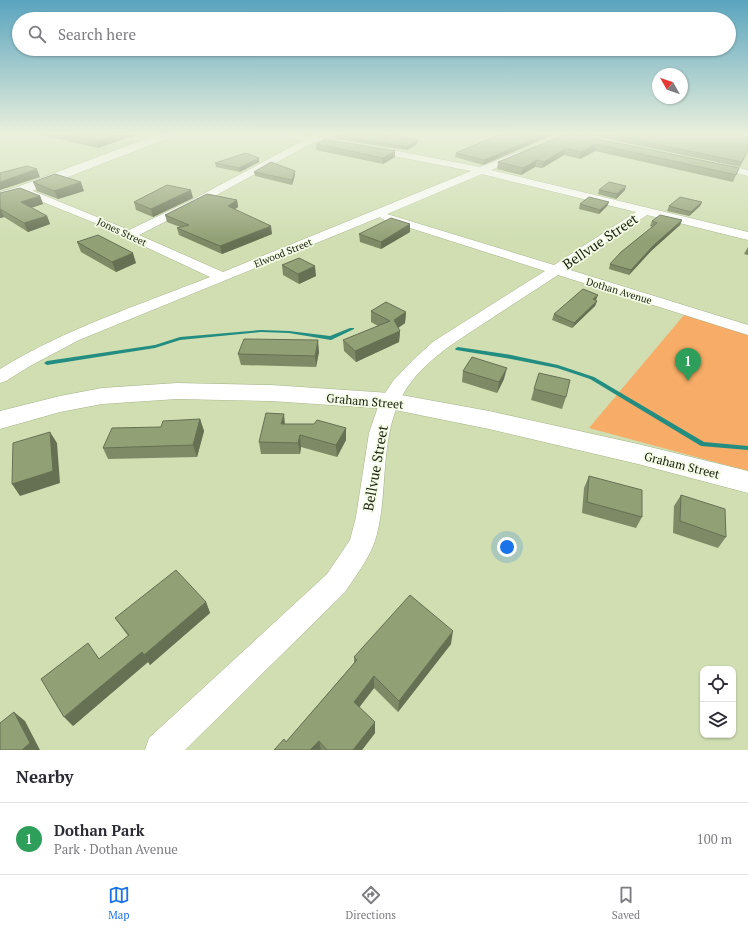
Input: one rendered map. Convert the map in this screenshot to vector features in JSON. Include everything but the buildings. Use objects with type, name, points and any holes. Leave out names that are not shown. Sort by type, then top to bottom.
[{"type":"street","points":[[0,196],[22,190],[77,169]]},
{"type":"street","points":[[129,235],[196,202],[257,169]]},
{"type":"street","points":[[473,169],[644,212],[748,236]]},
{"type":"street","name":"Elwood Street","points":[[0,377],[24,362],[73,338],[486,169]]},
{"type":"street","points":[[730,169],[748,173]]},
{"type":"street","name":"Jones Street","points":[[22,190],[129,235],[222,277]]},
{"type":"street","name":"Bellvue Street","points":[[161,750],[336,583],[355,557],[364,534],[382,423],[390,401],[400,385],[418,363],[440,345],[644,212]]},
{"type":"street","name":"Dothan Avenue","points":[[376,214],[748,330]]},
{"type":"street","name":"Graham Street","points":[[0,420],[60,404],[102,396],[177,391],[271,393],[390,401],[489,420],[630,452],[748,482]]},
{"type":"shaded area","points":[[684,315],[748,333],[748,471],[589,428]]},
{"type":"waterway","points":[[47,363],[155,346],[180,339],[261,331],[289,332],[331,338],[352,329]]},
{"type":"waterway","points":[[458,349],[511,357],[558,367],[592,378],[703,444],[748,448]]},
{"type":"place","name":"Dothan Park","points":[[688,381]]}]
